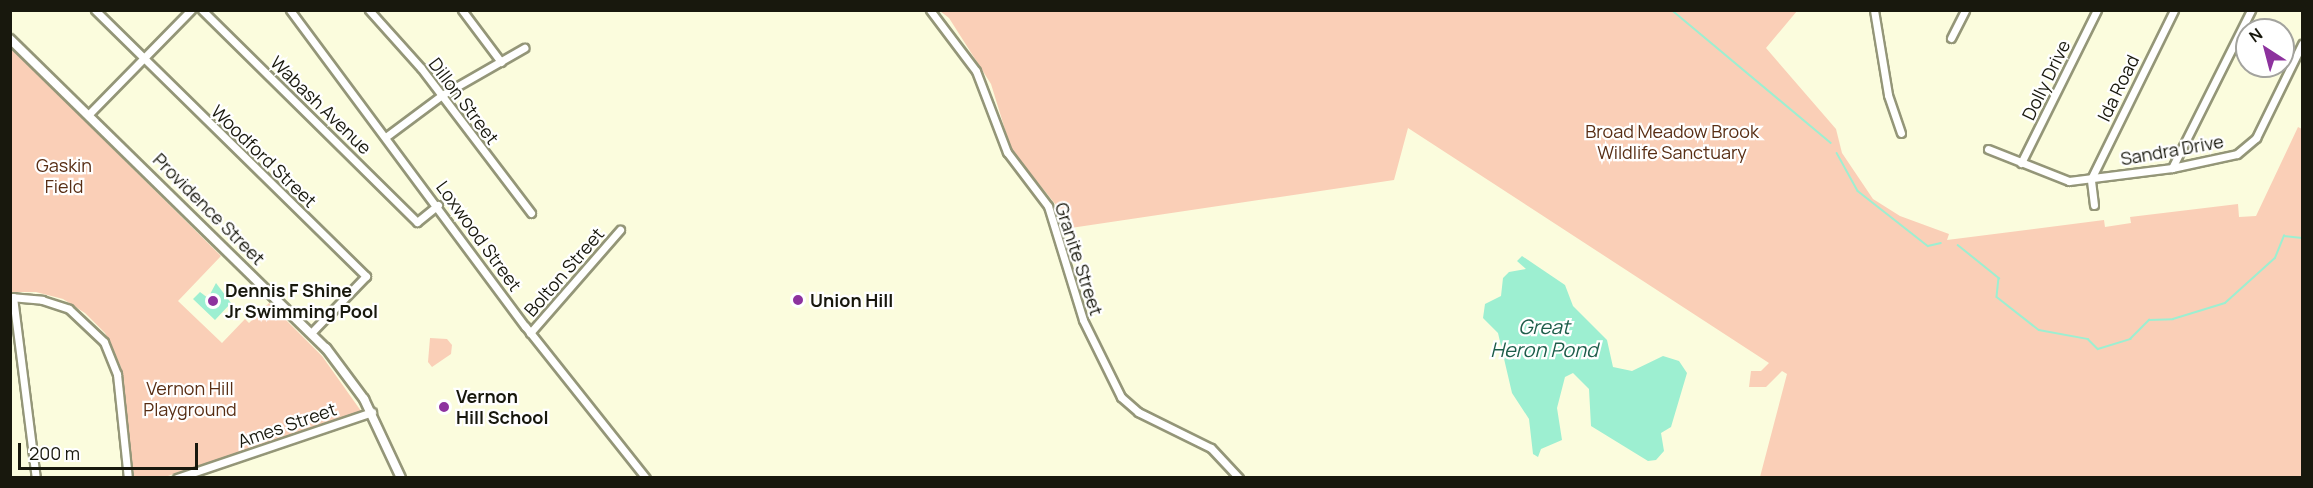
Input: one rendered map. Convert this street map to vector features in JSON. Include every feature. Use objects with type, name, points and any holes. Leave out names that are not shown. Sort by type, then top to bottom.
[{"type":"main road","name":"Providence Street","points":[[10,39],[311,333],[352,380],[372,412],[401,477]]},
{"type":"street","name":"Woodford Street","points":[[95,10],[366,276],[311,333]]},
{"type":"street","points":[[89,114],[191,10]]},
{"type":"street","name":"Wabash Avenue","points":[[202,10],[417,222],[438,205]]},
{"type":"street","name":"Loxwood Street","points":[[290,10],[387,136],[530,333],[646,477]]},
{"type":"street","name":"Dillon Street","points":[[369,10],[442,94],[531,213]]},
{"type":"street","points":[[462,10],[501,62]]},
{"type":"street","name":"Granite Street","points":[[930,10],[976,71],[1007,152],[1048,207],[1083,320],[1121,397],[1138,412],[1212,448],[1239,477]]},
{"type":"street","points":[[1874,10],[1888,95],[1901,133]]},
{"type":"street","points":[[1951,39],[1965,10]]},
{"type":"street","name":"Dolly Drive","points":[[2021,163],[2097,10]]},
{"type":"street","name":"Ida Road","points":[[2091,179],[2174,10]]},
{"type":"street","points":[[2172,168],[2251,10]]},
{"type":"street","name":"Sandra Drive","points":[[1988,149],[2058,178],[2091,179],[2172,168],[2227,157],[2250,146],[2302,44]]},
{"type":"street","points":[[387,136],[442,94],[524,48]]},
{"type":"street","points":[[2091,179],[2094,206]]},
{"type":"street","name":"Bolton Street","points":[[530,333],[620,230]]},
{"type":"street","points":[[36,477],[12,297],[42,300],[69,309],[104,342],[117,374],[128,477]]},
{"type":"street","name":"Ames Street","points":[[177,477],[372,412]]},
{"type":"green space","name":"Broad Meadow Brook Wildlife Sanctuary","points":[[940,11],[1797,11],[1766,48],[1836,129],[1842,153],[1873,199],[1900,216],[1949,234],[1947,240],[2104,220],[2105,227],[2131,223],[2130,217],[2238,204],[2239,217],[2256,216],[2298,127],[2302,129],[2302,477],[1760,477],[1787,374],[1782,371],[1766,387],[1749,387],[1751,371],[1761,371],[1769,363],[1408,128],[1394,180],[1064,229],[1056,205],[1011,149],[991,84],[949,18]]},
{"type":"green space","name":"Vernon Hill Playground","points":[[11,48],[221,256],[178,301],[222,343],[245,319],[249,323],[269,303],[322,356],[361,411],[165,477],[134,477],[121,367],[105,333],[85,313],[63,299],[36,292],[11,292]]},
{"type":"green space","points":[[430,338],[447,339],[452,345],[451,354],[432,367],[428,362]]},
{"type":"water","name":"Great Heron Pond","points":[[1522,256],[1565,285],[1573,306],[1607,340],[1613,367],[1632,371],[1663,356],[1679,361],[1687,373],[1671,427],[1661,433],[1664,451],[1656,460],[1648,461],[1591,426],[1589,389],[1573,373],[1565,377],[1557,408],[1562,440],[1541,449],[1538,457],[1533,454],[1529,419],[1512,393],[1498,333],[1483,318],[1485,304],[1501,296],[1503,278],[1509,272],[1526,269],[1517,261]]},
{"type":"water","name":"Dennis F Shine Jr Swimming Pool","points":[[216,283],[231,303],[215,320],[193,299],[200,292],[208,298]]},
{"type":"waterway","points":[[1672,10],[1831,143]]},
{"type":"waterway","points":[[1837,153],[1858,191],[1928,246],[1941,243]]},
{"type":"waterway","points":[[1958,245],[1999,278],[1997,297],[2039,330],[2088,339],[2098,349],[2130,339],[2149,320],[2173,319],[2225,303],[2275,258],[2284,236],[2302,238]]},
{"type":"place","name":"Union Hill","points":[[798,300]]},
{"type":"place","name":"Dennis F Shine Jr Swimming Pool","points":[[213,301]]},
{"type":"place","name":"Vernon Hill School","points":[[444,407]]},
{"type":"park label","name":"Gaskin Field","points":[[64,176]]}]
